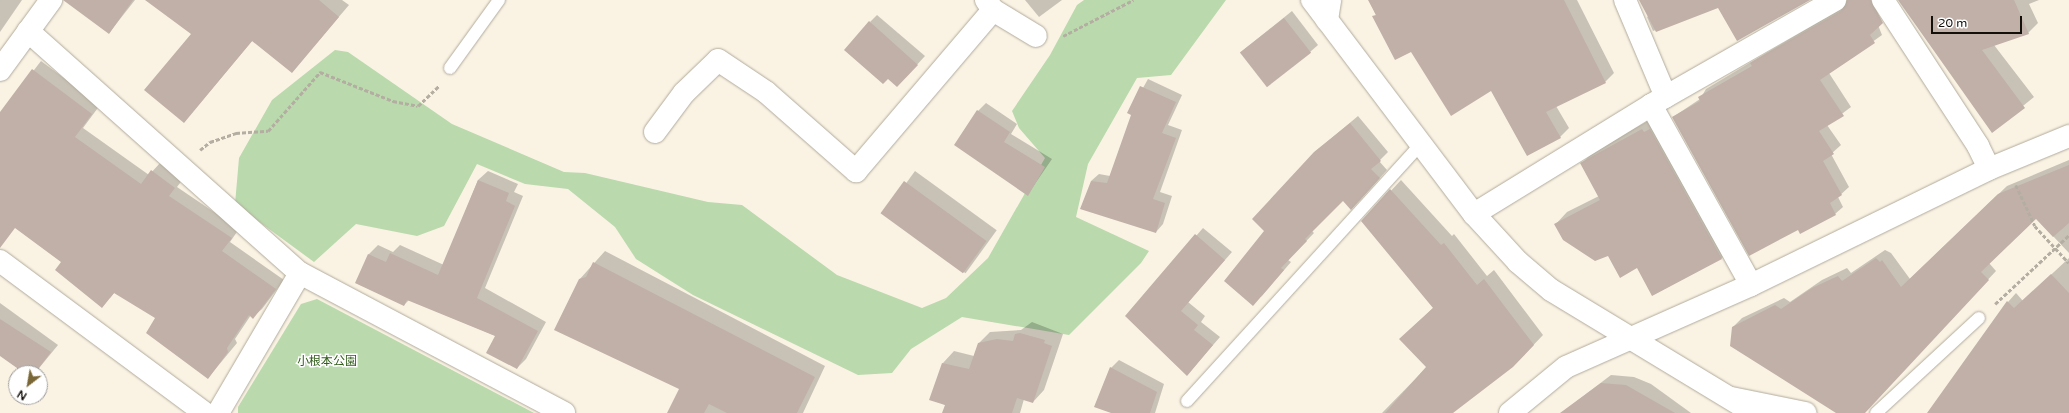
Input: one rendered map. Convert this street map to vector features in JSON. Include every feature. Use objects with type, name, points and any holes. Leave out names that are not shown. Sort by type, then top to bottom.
[{"type":"street","points":[[0,70],[51,0]]},
{"type":"street","points":[[1312,0],[1328,10],[1421,144],[1474,214],[1518,262],[1551,290],[1630,336],[1736,406],[1754,413]]},
{"type":"street","points":[[1625,0],[1658,101],[1751,286]]},
{"type":"street","points":[[1474,214],[1658,101],[1834,0]]},
{"type":"street","points":[[1884,0],[1978,146],[1989,169]]},
{"type":"street","points":[[655,132],[684,93],[718,60],[766,92],[856,171],[989,5],[1036,36]]},
{"type":"street","points":[[28,31],[178,167],[300,274],[564,413]]},
{"type":"street","points":[[1510,413],[1566,367],[1630,336],[1751,286],[1989,169],[2069,136]]},
{"type":"street","points":[[0,261],[205,413]]},
{"type":"street","points":[[218,413],[300,274]]},
{"type":"street","points":[[1736,406],[1805,413]]},
{"type":"lane","points":[[450,68],[499,0]]},
{"type":"lane","points":[[1187,401],[1421,144]]},
{"type":"lane","points":[[1876,413],[1979,318]]},
{"type":"path","points":[[1036,36],[1065,36],[1133,0]]},
{"type":"path","points":[[178,167],[210,142],[236,133],[268,131],[320,72],[393,101],[418,106],[434,94],[450,68]]},
{"type":"path","points":[[2014,180],[2035,226],[2056,250],[2069,262]]},
{"type":"path","points":[[1979,318],[2056,250],[2069,235]]},
{"type":"green space","points":[[1084,0],[1226,0],[1171,75],[1137,78],[1088,164],[1076,217],[1149,251],[1141,263],[1069,335],[962,317],[911,349],[892,373],[858,375],[693,295],[636,259],[615,227],[568,189],[525,184],[477,164],[444,226],[417,236],[356,224],[314,262],[235,204],[239,158],[272,100],[335,50],[348,52],[452,124],[564,172],[585,173],[708,202],[742,205],[837,275],[922,308],[946,298],[988,258],[1045,158],[1019,128],[1012,111],[1050,55],[1077,5]]},
{"type":"green space","name":"小根本公園","points":[[317,299],[534,413],[238,413],[238,407],[301,304]]},
{"type":"building","points":[[63,0],[133,0],[109,34]]},
{"type":"building","points":[[145,0],[319,0],[339,17],[292,73],[252,41],[184,123],[144,90],[191,34]]},
{"type":"building","points":[[1368,0],[1564,0],[1606,83],[1546,112],[1561,138],[1527,156],[1491,91],[1451,116],[1411,52],[1395,60],[1372,16],[1376,15]]},
{"type":"building","points":[[1639,0],[1810,0],[1737,41],[1718,8],[1656,32]]},
{"type":"building","points":[[1847,0],[1871,0],[1883,23],[1870,35],[1875,43],[1820,80],[1844,116],[1819,131],[1834,154],[1823,161],[1842,195],[1830,203],[1836,215],[1800,234],[1798,230],[1749,256],[1672,117],[1700,101],[1698,97],[1752,66],[1750,63],[1841,11]]},
{"type":"building","points":[[1898,0],[2014,0],[2029,34],[1982,50],[2025,108],[1992,133]]},
{"type":"building","points":[[1284,18],[1311,53],[1267,87],[1240,52]]},
{"type":"building","points":[[869,21],[918,65],[897,87],[888,79],[883,84],[844,50]]},
{"type":"building","points":[[32,69],[92,114],[75,137],[141,184],[151,170],[175,188],[169,196],[232,238],[222,251],[276,289],[253,319],[249,315],[227,348],[228,352],[208,379],[146,333],[155,318],[114,293],[102,308],[55,270],[61,262],[15,228],[0,248],[0,112]]},
{"type":"building","points":[[1140,86],[1176,102],[1162,133],[1176,138],[1153,199],[1165,203],[1156,233],[1080,209],[1091,181],[1107,183],[1131,115],[1127,113]]},
{"type":"building","points":[[977,110],[1010,132],[1004,142],[1045,167],[1028,196],[954,145]]},
{"type":"building","points":[[1350,123],[1381,161],[1371,169],[1380,178],[1351,210],[1343,201],[1305,239],[1307,241],[1281,268],[1284,270],[1253,306],[1224,281],[1264,231],[1252,219],[1314,152]]},
{"type":"building","points":[[1642,129],[1644,132],[1650,129],[1722,259],[1652,296],[1637,268],[1620,278],[1608,256],[1595,261],[1563,240],[1554,224],[1600,200],[1580,163]]},
{"type":"building","points":[[2069,165],[2069,223],[2053,237],[2036,219],[1981,272],[1989,280],[1865,413],[1836,413],[1730,346],[1732,327],[1775,305],[1781,309],[1812,288],[1838,276],[1842,281],[1876,258],[1880,262],[1882,260],[1901,287],[1998,194]]},
{"type":"building","points":[[478,180],[509,193],[506,201],[515,206],[477,298],[538,331],[517,369],[486,353],[495,336],[407,300],[404,306],[355,283],[368,254],[386,262],[390,253],[438,275]]},
{"type":"building","points":[[904,181],[987,241],[963,273],[880,213]]},
{"type":"building","points":[[1390,189],[1441,245],[1444,243],[1477,285],[1484,279],[1534,345],[1513,367],[1453,413],[1385,413],[1426,367],[1399,339],[1433,308],[1361,221]]},
{"type":"building","points":[[1195,234],[1225,260],[1181,311],[1198,325],[1194,330],[1213,345],[1187,376],[1125,316]]},
{"type":"building","points":[[593,262],[815,377],[797,413],[727,413],[709,404],[704,413],[667,413],[679,389],[554,330],[579,279],[586,277]]},
{"type":"building","points":[[2051,274],[2069,293],[2069,413],[1927,413],[2007,301],[2014,308]]},
{"type":"building","points":[[0,319],[51,352],[41,365],[13,365],[0,356]]},
{"type":"building","points":[[1020,333],[1045,340],[1044,343],[1052,346],[1033,403],[1017,398],[1012,413],[942,413],[945,405],[929,400],[942,363],[969,369],[978,343],[997,339],[1013,341],[1015,334]]},
{"type":"building","points":[[1110,367],[1157,392],[1150,413],[1111,413],[1094,407]]},
{"type":"building","points":[[1601,383],[1626,385],[1675,413],[1560,413]]}]
